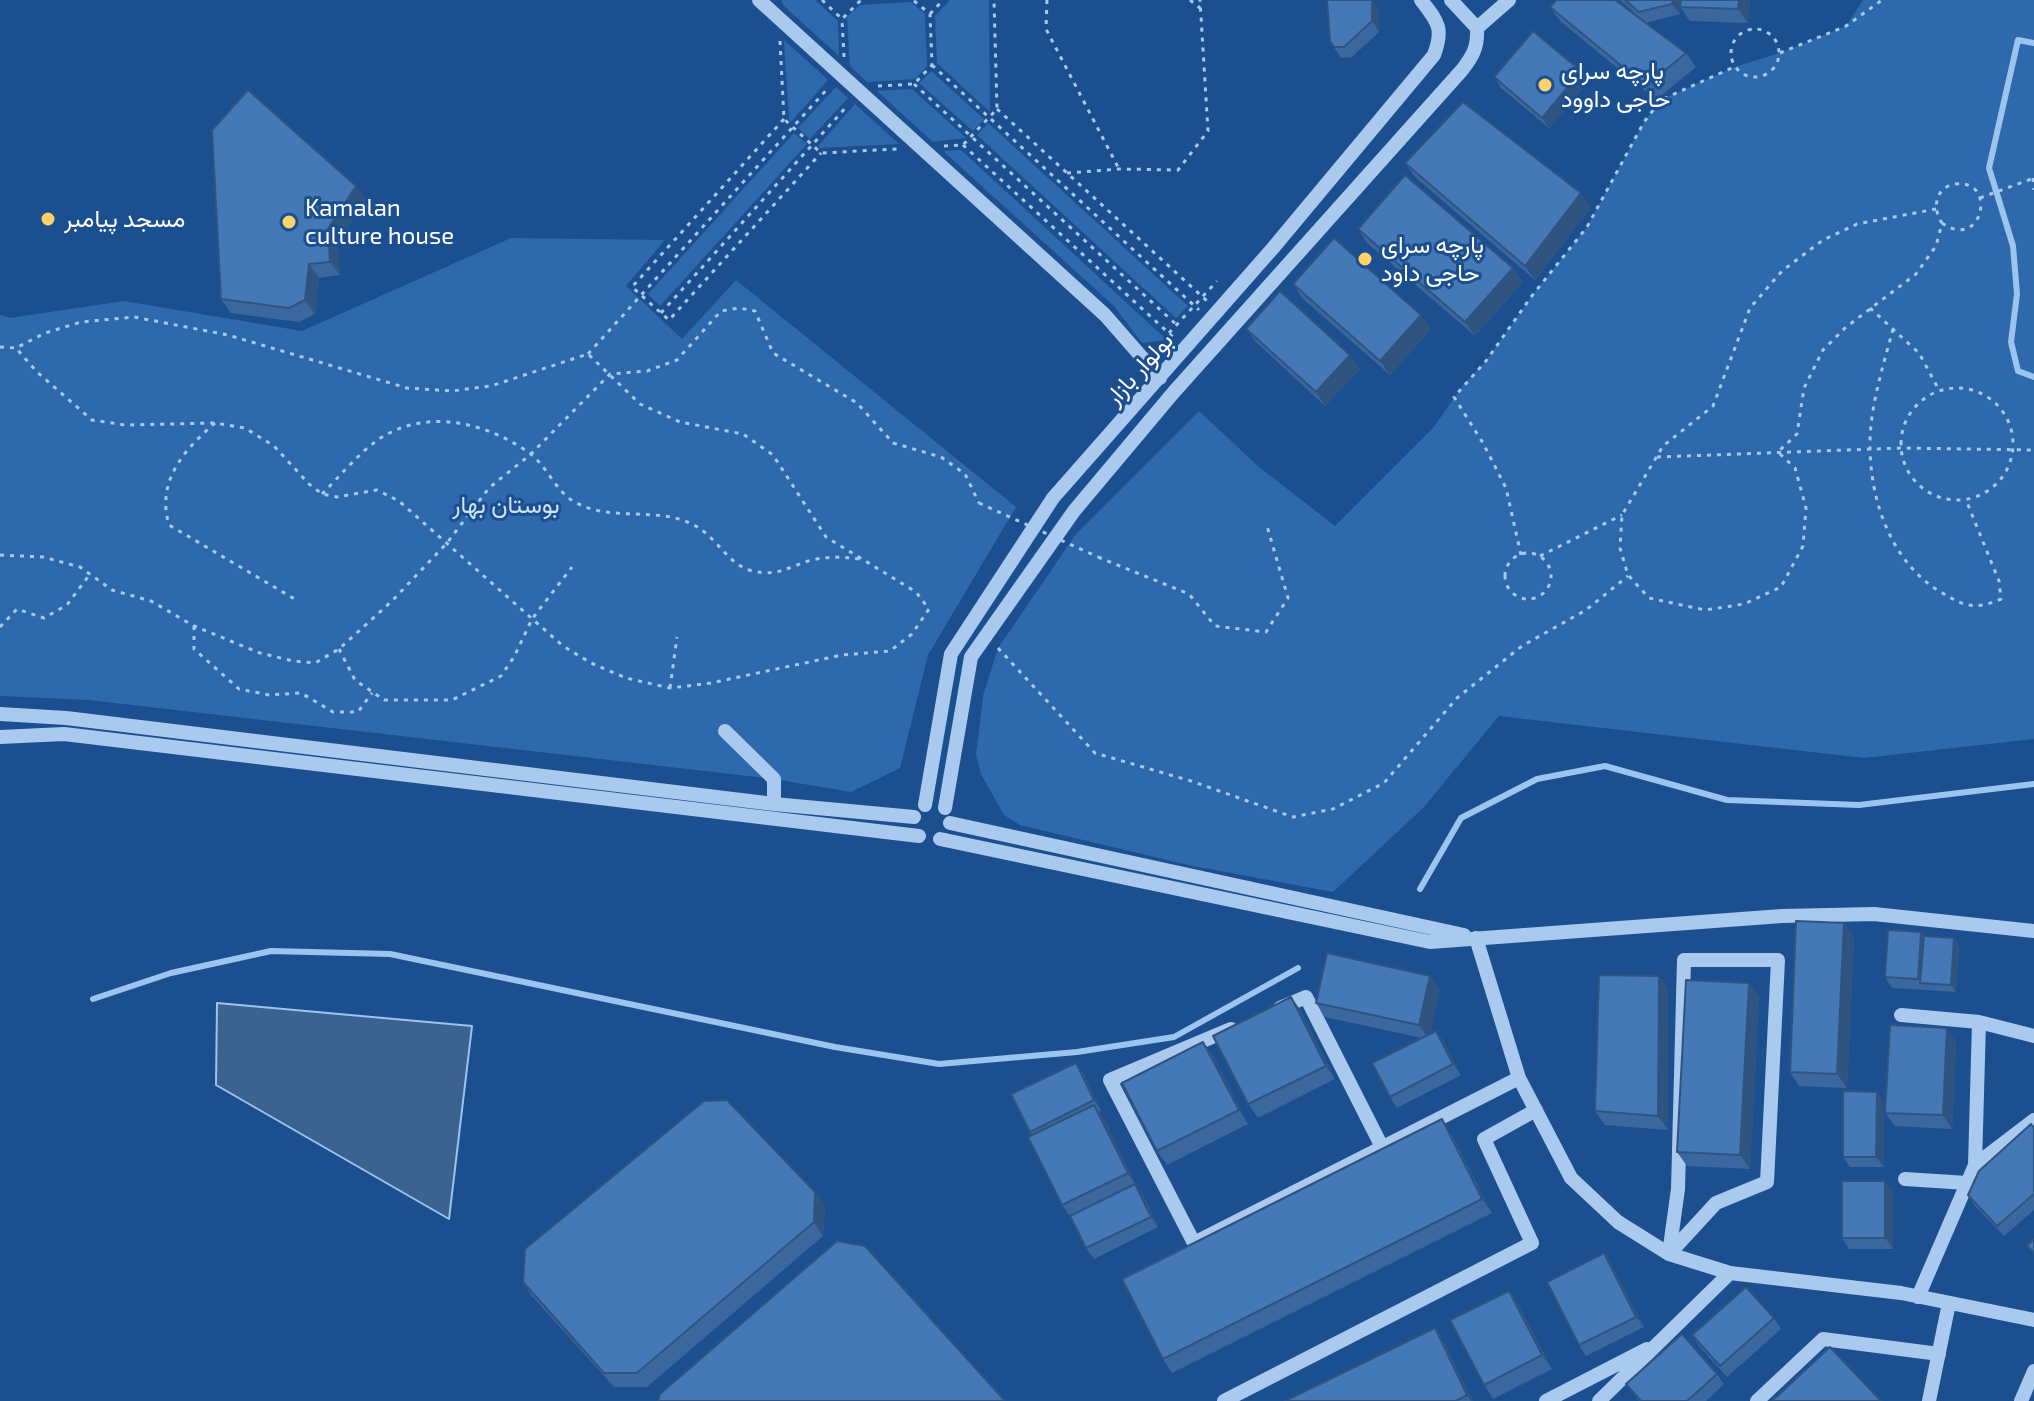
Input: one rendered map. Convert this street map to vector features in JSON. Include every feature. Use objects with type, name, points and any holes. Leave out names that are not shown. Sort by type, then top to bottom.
[{"type":"street","points":[[759,0],[1105,315],[1160,378]]},
{"type":"street","name":"بولوار بازار","points":[[925,805],[951,654],[1053,498],[1273,248],[1434,55],[1440,38],[1439,26],[1421,0]]},
{"type":"street","points":[[945,808],[971,657],[1074,511],[1104,475],[1173,393],[1474,55],[1478,44],[1477,28],[1451,0]]},
{"type":"street","points":[[1477,28],[1509,0]]},
{"type":"street","points":[[0,714],[66,718],[774,804],[914,817]]},
{"type":"street","points":[[725,731],[774,779],[774,804]]},
{"type":"street","points":[[0,737],[64,734],[919,836],[934,841],[950,828],[951,817],[945,808],[935,803],[916,811],[915,832],[919,836]]},
{"type":"street","points":[[950,823],[1476,938]]},
{"type":"street","points":[[940,839],[1430,942],[1767,917],[1874,914],[2034,931]]},
{"type":"street","points":[[1476,938],[1519,1078],[1571,1178],[1618,1222],[1669,1254],[1730,1273],[1918,1297],[2034,1320]]},
{"type":"street","points":[[1684,960],[1778,960],[1767,1182],[1716,1203],[1669,1254],[1678,1189],[1684,960]]},
{"type":"street","points":[[1382,1147],[1306,997],[1110,1080],[1194,1243],[1519,1078]]},
{"type":"street","points":[[1901,1015],[1979,1022],[2034,1036]]},
{"type":"street","points":[[1918,1297],[1975,1165],[1979,1022]]},
{"type":"street","points":[[1224,1401],[1532,1243],[1484,1139],[1536,1110]]},
{"type":"street","points":[[1975,1165],[2034,1120]]},
{"type":"street","points":[[1905,1179],[1967,1183]]},
{"type":"street","points":[[1599,1401],[1730,1273]]},
{"type":"street","points":[[1929,1401],[1949,1303]]},
{"type":"street","points":[[1757,1401],[1823,1339],[1939,1354]]},
{"type":"street","points":[[1546,1401],[1662,1341]]},
{"type":"street","points":[[2021,1401],[2034,1371]]},
{"type":"path","points":[[822,0],[842,19],[845,63]]},
{"type":"path","points":[[842,19],[861,0]]},
{"type":"path","points":[[913,0],[930,14]]},
{"type":"path","points":[[943,0],[930,14],[932,65],[1202,312]]},
{"type":"path","points":[[937,147],[963,145],[997,109],[994,0]]},
{"type":"path","points":[[1047,0],[1046,29],[1119,169]]},
{"type":"path","points":[[1190,0],[1200,8]]},
{"type":"path","points":[[1067,173],[1119,169],[1178,170],[1208,131],[1200,0]]},
{"type":"path","points":[[1780,53],[1846,26],[1882,0]]},
{"type":"path","points":[[1751,29],[1767,32],[1774,37],[1780,53],[1775,68],[1762,77],[1747,76],[1734,67],[1730,52],[1732,44],[1743,32],[1751,29]]},
{"type":"path","points":[[779,33],[784,119],[821,153]]},
{"type":"path","points":[[870,86],[914,84],[932,65]]},
{"type":"path","points":[[1521,555],[1506,488],[1454,397],[1486,361],[1531,297],[1587,227],[1644,122],[1661,100],[1734,67]]},
{"type":"path","points":[[0,347],[16,348],[45,333],[81,322],[134,317],[228,335],[407,388],[452,391],[491,386],[588,354],[833,82]]},
{"type":"path","points":[[914,84],[1184,331]]},
{"type":"path","points":[[661,313],[853,100]]},
{"type":"path","points":[[997,109],[1210,304]]},
{"type":"path","points":[[784,119],[632,287],[669,320],[821,153],[906,148]]},
{"type":"path","points":[[963,145],[1175,340]]},
{"type":"path","points":[[1980,198],[2033,178],[2034,190]]},
{"type":"path","points":[[1778,452],[1797,434],[1804,388],[1823,350],[1845,328],[1916,274],[1936,246],[1942,223],[1936,209],[1939,195],[1950,185],[1971,187],[1980,198],[1981,213],[1971,226],[1956,229],[1942,223]]},
{"type":"path","points":[[1778,452],[1795,468],[1806,508],[1803,546],[1781,587],[1744,604],[1705,610],[1649,598],[1628,575],[1620,548],[1622,515],[1663,446],[1713,406],[1750,308],[1782,271],[1823,240],[1857,224],[1936,209]]},
{"type":"path","points":[[1169,333],[1217,281]]},
{"type":"path","points":[[0,555],[43,557],[80,567],[112,590],[151,601],[194,626],[260,653],[315,663],[339,649],[392,601],[447,543],[489,488],[531,454],[610,374],[647,371],[677,360],[721,311],[739,308],[755,311],[773,353],[857,403],[893,443],[941,457],[965,474],[979,503],[1189,594],[1215,626],[1266,632],[1288,598],[1267,526]]},
{"type":"path","points":[[1870,308],[1919,353],[1940,391]]},
{"type":"path","points":[[1893,329],[1877,388],[1870,449],[1880,515],[1899,555],[1931,586],[1961,605],[1983,606],[2001,599],[1999,581],[1966,500]]},
{"type":"path","points":[[16,348],[37,372],[92,420],[125,425],[215,423],[245,428],[274,446],[322,494],[337,497],[377,490],[399,501],[563,646],[591,663],[626,678],[670,688],[711,683],[842,655],[890,651],[912,634],[929,609],[916,592],[826,537],[773,455],[743,434],[680,422],[640,404],[588,354]]},
{"type":"path","points":[[1958,388],[1977,391],[1992,400],[2008,423],[2013,450],[2008,467],[1998,483],[1983,494],[1966,500],[1947,499],[1929,493],[1910,473],[1901,448],[1903,429],[1911,413],[1924,399],[1940,391],[1958,388]]},
{"type":"path","points":[[322,494],[379,439],[409,425],[439,420],[501,437],[531,454],[554,484],[573,501],[596,510],[636,516],[666,516],[690,522],[712,535],[734,562],[752,571],[779,574],[810,561],[837,556],[865,560]]},
{"type":"path","points":[[215,423],[188,446],[171,476],[164,508],[169,525],[298,601]]},
{"type":"path","points":[[1657,457],[1901,448],[2034,450]]},
{"type":"path","points":[[1539,556],[1550,568],[1550,583],[1541,596],[1526,599],[1512,593],[1505,579],[1509,564],[1521,555],[1539,556],[1622,515]]},
{"type":"path","points":[[339,649],[355,680],[384,700],[452,700],[501,676],[532,619],[572,567]]},
{"type":"path","points":[[0,627],[17,609],[44,618],[67,605],[90,574]]},
{"type":"path","points":[[998,648],[1095,753],[1191,781],[1293,817],[1333,809],[1384,783],[1457,698],[1522,646],[1586,610],[1628,575]]},
{"type":"path","points":[[194,626],[194,649],[239,689],[269,695],[301,693],[333,712],[358,712],[373,692]]},
{"type":"path","points":[[670,688],[677,637]]},
{"type":"green space","points":[[782,0],[815,0],[838,21],[839,56],[783,5]]},
{"type":"green space","points":[[950,0],[989,0],[990,112],[937,63],[935,16]]},
{"type":"green space","points":[[1863,0],[2034,0],[2034,739],[1864,758],[1499,716],[1423,808],[1333,892],[1188,865],[1020,825],[1004,815],[981,774],[976,755],[983,696],[998,648],[1076,534],[1199,411],[1259,467],[1335,526],[1433,428],[1464,384],[1486,361],[1531,297],[1587,227],[1644,122],[1661,100],[1734,67],[1780,53],[1846,26]]},
{"type":"green space","points":[[911,2],[925,14],[927,66],[915,79],[867,82],[850,66],[847,17],[860,5]]},
{"type":"green space","points":[[784,40],[828,80],[791,122],[789,120]]},
{"type":"green space","points":[[931,71],[984,119],[973,131],[919,83]]},
{"type":"green space","points":[[836,87],[848,98],[810,139],[798,128]]},
{"type":"green space","points":[[912,89],[966,138],[933,142],[877,91]]},
{"type":"green space","points":[[855,104],[899,144],[820,148],[818,146]]},
{"type":"green space","points":[[988,123],[1188,306],[1176,318],[977,135]]},
{"type":"green space","points":[[794,133],[807,144],[660,306],[648,294]]},
{"type":"green space","points":[[961,150],[1167,340],[1142,343],[1114,306],[943,151]]},
{"type":"green space","name":"بوستان بهار","points":[[511,238],[665,240],[626,286],[682,339],[736,280],[1016,507],[928,655],[900,768],[851,792],[774,779],[89,700],[0,696],[0,315],[10,318],[124,301],[302,331]]},
{"type":"shaded area","points":[[217,1003],[472,1026],[449,1219],[216,1085]]},
{"type":"building","points":[[1327,0],[1372,0],[1372,21],[1344,47],[1334,47],[1330,41]]},
{"type":"building","points":[[1556,0],[1615,0],[1686,53],[1646,86],[1550,7]]},
{"type":"building","points":[[1625,0],[1673,0],[1672,4],[1639,12]]},
{"type":"building","points":[[1681,0],[1739,0],[1738,9],[1680,7]]},
{"type":"building","name":"پارچه سرای حاجی داوود","points":[[1533,31],[1581,71],[1542,118],[1494,77]]},
{"type":"building","name":"Kamalan culture house","points":[[248,90],[356,186],[328,229],[330,262],[309,264],[305,300],[289,308],[221,299],[212,130]]},
{"type":"building","points":[[1463,102],[1581,193],[1525,266],[1405,163]]},
{"type":"building","points":[[1405,175],[1513,268],[1465,322],[1358,229]]},
{"type":"building","points":[[1334,238],[1421,315],[1380,361],[1293,284]]},
{"type":"building","points":[[1280,291],[1350,355],[1316,392],[1246,329]]},
{"type":"building","points":[[1796,921],[1844,923],[1837,1074],[1790,1072]]},
{"type":"building","points":[[1888,930],[1921,932],[1918,979],[1885,977]]},
{"type":"building","points":[[1924,936],[1954,938],[1951,985],[1920,983]]},
{"type":"building","points":[[1327,953],[1430,976],[1419,1025],[1316,1003]]},
{"type":"building","points":[[1599,975],[1659,976],[1658,1116],[1595,1111]]},
{"type":"building","points":[[1686,980],[1749,983],[1740,1155],[1677,1152]]},
{"type":"building","points":[[1291,997],[1326,1066],[1248,1104],[1213,1036]]},
{"type":"building","points":[[1890,1025],[1947,1028],[1943,1115],[1885,1113]]},
{"type":"building","points":[[1436,1031],[1453,1064],[1390,1097],[1372,1063]]},
{"type":"building","points":[[1203,1042],[1239,1110],[1157,1151],[1122,1083]]},
{"type":"building","points":[[1076,1063],[1094,1100],[1030,1132],[1011,1094]]},
{"type":"building","points":[[1843,1091],[1877,1092],[1876,1157],[1843,1157]]},
{"type":"building","points":[[727,1100],[815,1192],[814,1222],[637,1373],[604,1373],[523,1282],[525,1249],[704,1101]]},
{"type":"building","points":[[1094,1105],[1128,1173],[1062,1205],[1028,1137]]},
{"type":"building","points":[[1442,1119],[1482,1199],[1163,1359],[1122,1279]]},
{"type":"building","points":[[2031,1124],[2034,1128],[2034,1194],[1997,1226],[1968,1195],[1979,1171]]},
{"type":"building","points":[[1842,1181],[1885,1181],[1885,1238],[1842,1238]]},
{"type":"building","points":[[1135,1184],[1151,1217],[1086,1248],[1070,1216]]},
{"type":"building","points":[[2034,1239],[2034,1253],[2027,1246]]},
{"type":"building","points":[[837,1241],[865,1246],[1005,1401],[658,1401],[660,1394]]},
{"type":"building","points":[[1604,1253],[1636,1317],[1579,1345],[1547,1282]]},
{"type":"building","points":[[1746,1287],[1774,1318],[1720,1366],[1692,1335]]},
{"type":"building","points":[[1509,1291],[1542,1355],[1484,1385],[1450,1320]]},
{"type":"building","points":[[1435,1328],[1467,1395],[1456,1401],[1285,1401]]},
{"type":"building","points":[[1682,1334],[1717,1374],[1687,1401],[1641,1401],[1626,1384]]},
{"type":"building","points":[[1830,1347],[1881,1401],[1772,1401]]},
{"type":"waterway","points":[[2034,43],[2018,40],[1989,168],[2013,246],[2017,294],[2011,342],[2018,371],[2034,377]]},
{"type":"waterway","points":[[1420,889],[1461,818],[1537,779],[1605,766],[1727,800],[1859,805],[2034,784]]},
{"type":"waterway","points":[[93,999],[171,973],[271,951],[390,954],[835,1047],[939,1064],[1077,1052],[1174,1037],[1298,968]]},
{"type":"place","name":"پارچه سرای حاجی داوود","points":[[1545,85]]},
{"type":"place","name":"مسجد پیامبر","points":[[48,219]]},
{"type":"place","name":"Kamalan culture house","points":[[289,222]]},
{"type":"place","name":"پارچه سرای حاجی داود","points":[[1365,259]]}]
